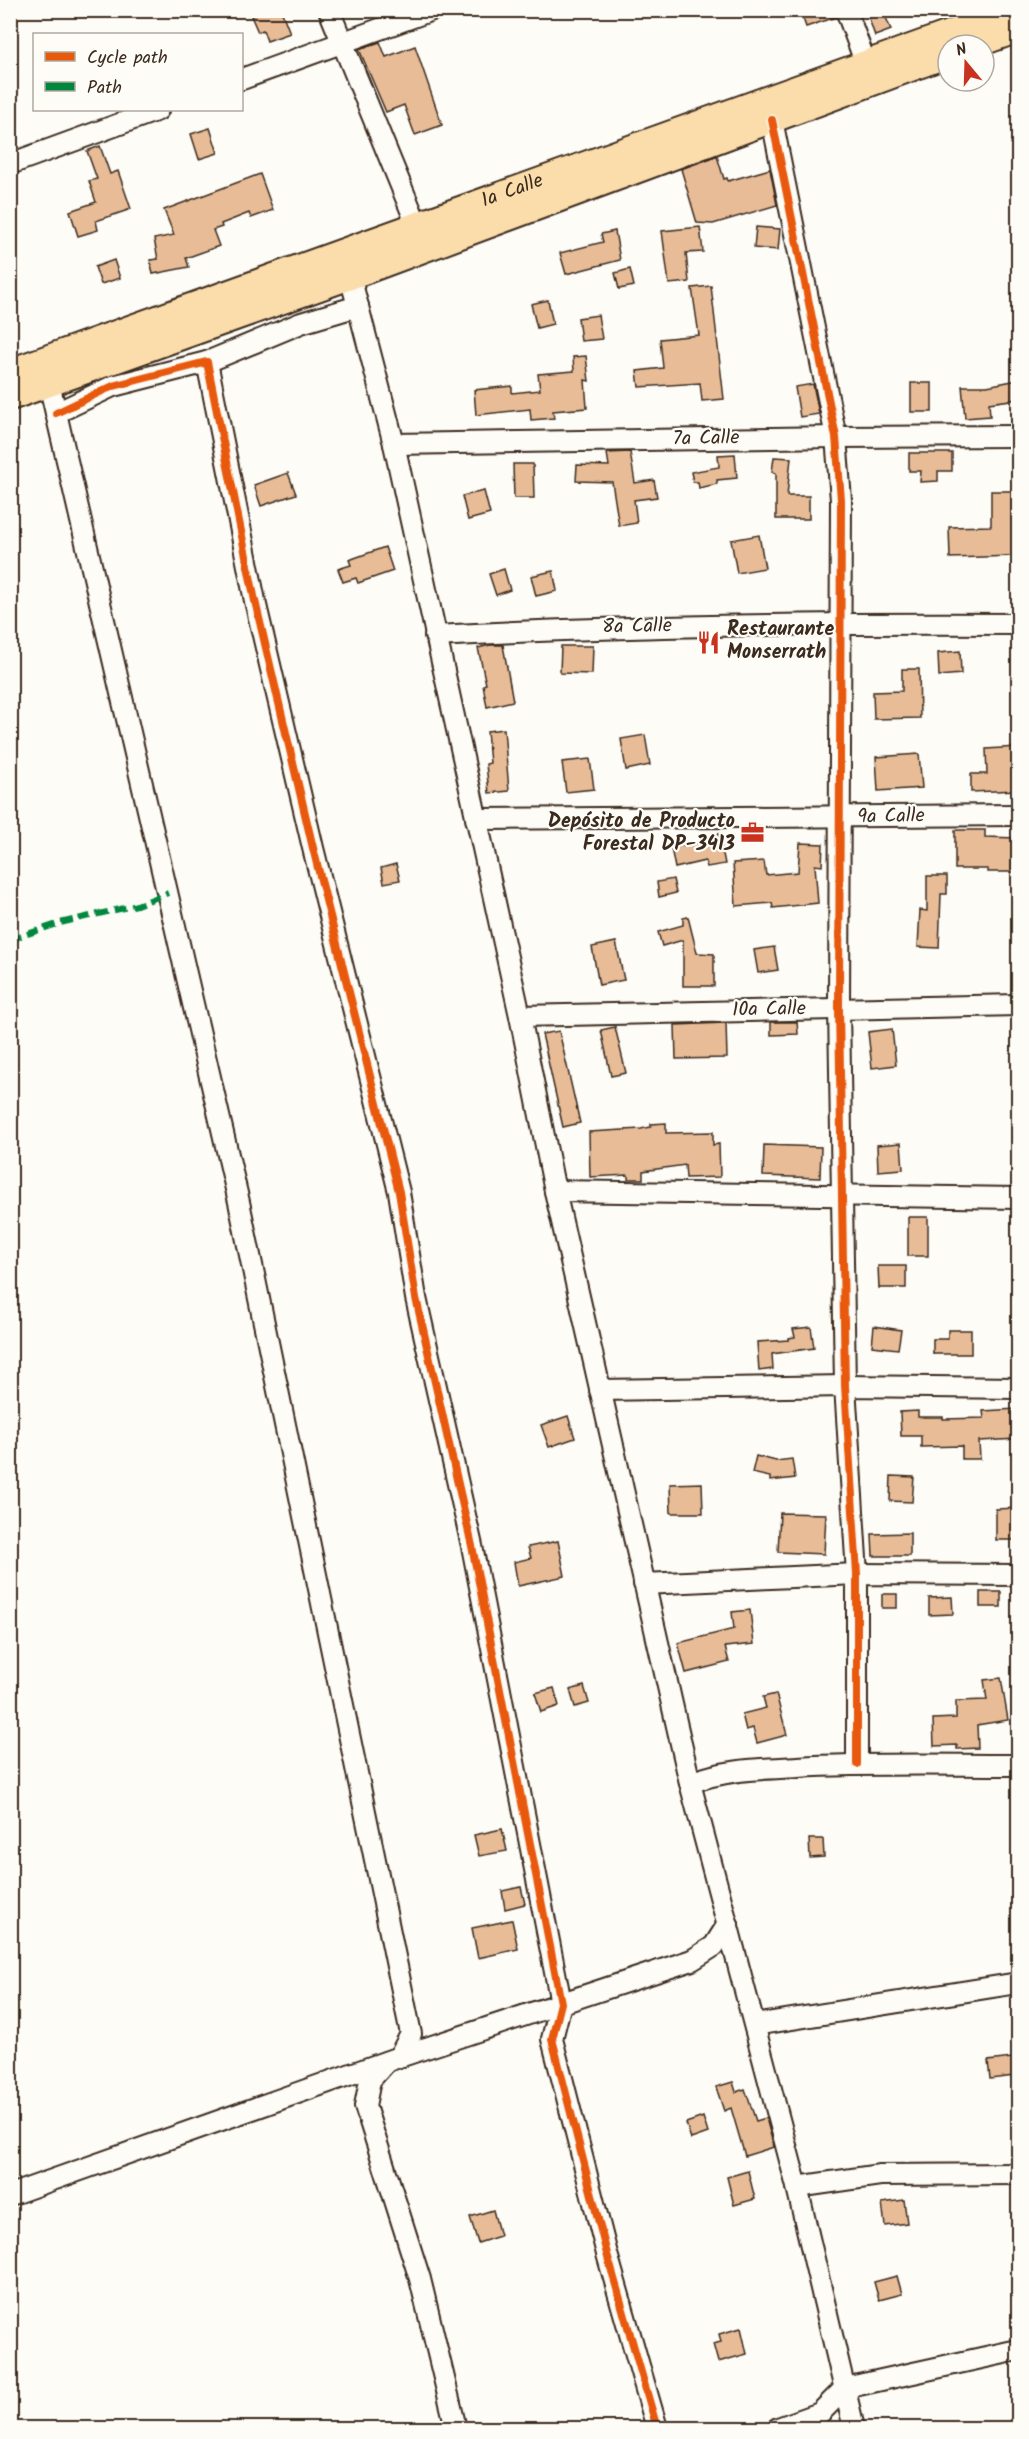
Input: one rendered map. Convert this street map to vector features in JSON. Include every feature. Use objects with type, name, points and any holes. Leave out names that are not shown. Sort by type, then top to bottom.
[{"type":"main road","name":"1a Calle","points":[[10,397],[350,276],[772,120],[869,73],[1016,10]]},
{"type":"main road","points":[[996,37],[1018,29]]},
{"type":"main road","name":"1a Calle","points":[[10,372],[417,225],[869,73],[936,57]]},
{"type":"street","points":[[329,10],[417,225]]},
{"type":"street","points":[[243,79],[432,10]]},
{"type":"street","points":[[846,10],[869,73]]},
{"type":"street","points":[[10,164],[155,111]]},
{"type":"street","points":[[772,120],[836,437],[841,500],[839,1008],[844,1197],[845,1386],[857,1574],[857,1764]]},
{"type":"street","points":[[350,276],[394,444],[520,1016],[555,1191],[690,1784],[797,2187],[854,2428]]},
{"type":"street","points":[[56,413],[113,386],[207,362],[301,323],[358,306]]},
{"type":"street","points":[[207,362],[255,601],[313,848],[399,1192],[416,1298],[472,1546],[561,2004],[552,2039],[607,2254],[657,2428]]},
{"type":"street","points":[[49,383],[239,1202],[411,2034],[392,2059],[370,2079],[365,2106],[420,2279],[456,2428]]},
{"type":"street","name":"7a Calle","points":[[394,444],[1018,436]]},
{"type":"street","name":"8a Calle","points":[[435,636],[577,628],[840,623],[1018,624]]},
{"type":"street","name":"9a Calle","points":[[476,819],[1018,815]]},
{"type":"street","name":"10a Calle","points":[[520,1016],[1018,1005]]},
{"type":"street","points":[[555,1191],[1018,1198]]},
{"type":"street","points":[[600,1390],[845,1386],[1018,1388]]},
{"type":"street","points":[[644,1584],[857,1574],[1018,1575]]},
{"type":"street","points":[[690,1784],[710,1775],[732,1771],[857,1764],[1018,1765]]},
{"type":"street","points":[[10,2195],[392,2059],[692,1960],[714,1946],[728,1924]]},
{"type":"street","points":[[755,2025],[1018,1983]]},
{"type":"street","points":[[797,2187],[880,2175],[1018,2174]]},
{"type":"street","points":[[778,2428],[820,2413],[845,2388],[1018,2349]]},
{"type":"building","points":[[266,10],[281,10],[290,33],[267,41],[263,30],[258,32],[251,16]]},
{"type":"building","points":[[800,10],[834,10],[836,17],[806,27]]},
{"type":"building","points":[[866,10],[883,10],[891,30],[875,36]]},
{"type":"building","points":[[380,42],[386,57],[415,46],[442,125],[415,135],[404,105],[386,112],[359,49]]},
{"type":"building","points":[[210,128],[218,153],[199,159],[191,134]]},
{"type":"building","points":[[100,146],[110,174],[118,171],[131,209],[96,221],[98,230],[78,236],[70,211],[96,202],[89,181],[97,179],[87,151]]},
{"type":"building","points":[[717,156],[724,179],[727,178],[728,181],[770,169],[777,205],[713,224],[697,223],[681,169]]},
{"type":"building","points":[[260,174],[273,210],[251,218],[249,213],[221,224],[222,227],[213,230],[219,246],[186,258],[189,267],[153,274],[150,260],[158,259],[154,239],[174,235],[164,210]]},
{"type":"building","points":[[700,227],[703,252],[686,253],[689,282],[669,284],[662,231]]},
{"type":"building","points":[[756,227],[780,229],[778,250],[754,248]]},
{"type":"building","points":[[615,231],[620,260],[566,274],[560,253],[603,242],[601,234]]},
{"type":"building","points":[[114,260],[120,278],[101,284],[95,267]]},
{"type":"building","points":[[630,269],[634,286],[619,289],[615,273]]},
{"type":"building","points":[[711,286],[724,399],[702,401],[700,383],[639,387],[637,371],[663,368],[660,339],[699,335],[692,288]]},
{"type":"building","points":[[548,300],[553,324],[537,328],[531,304]]},
{"type":"building","points":[[598,315],[602,339],[581,341],[578,318]]},
{"type":"building","points":[[586,356],[589,381],[585,380],[587,408],[553,411],[554,418],[531,420],[530,409],[476,415],[474,390],[512,386],[512,393],[540,390],[538,374],[574,371],[573,357]]},
{"type":"building","points":[[1018,380],[1018,399],[989,403],[990,416],[965,418],[962,386],[987,386]]},
{"type":"building","points":[[911,383],[932,383],[932,412],[911,412]]},
{"type":"building","points":[[813,384],[819,414],[800,417],[795,387]]},
{"type":"building","points":[[630,452],[635,483],[654,480],[657,497],[634,500],[637,523],[619,526],[612,482],[576,481],[577,465],[609,466],[607,453]]},
{"type":"building","points":[[909,453],[952,453],[952,471],[938,471],[938,481],[920,482],[921,471],[909,471]]},
{"type":"building","points":[[735,454],[737,478],[717,480],[717,484],[699,488],[698,482],[693,482],[691,472],[719,467],[718,455]]},
{"type":"building","points":[[774,457],[791,458],[787,496],[809,496],[809,519],[776,519],[776,473],[772,472]]},
{"type":"building","points":[[513,464],[533,464],[534,498],[514,498]]},
{"type":"building","points":[[288,473],[296,494],[261,506],[254,485]]},
{"type":"building","points":[[484,491],[490,514],[468,520],[462,496]]},
{"type":"building","points":[[991,491],[1018,491],[1018,521],[1014,521],[1015,556],[950,558],[949,527],[991,526]]},
{"type":"building","points":[[759,535],[765,568],[737,573],[731,540]]},
{"type":"building","points":[[385,547],[393,571],[358,583],[356,578],[343,582],[338,569],[351,565],[349,560]]},
{"type":"building","points":[[504,569],[510,590],[496,595],[489,574]]},
{"type":"building","points":[[553,571],[557,591],[536,596],[531,576]]},
{"type":"building","points":[[503,645],[513,701],[487,707],[483,685],[486,684],[478,648]]},
{"type":"building","points":[[561,646],[593,646],[592,674],[560,673]]},
{"type":"building","points":[[960,651],[961,674],[939,676],[938,653]]},
{"type":"building","points":[[902,669],[919,669],[920,718],[874,719],[873,692],[902,691]]},
{"type":"building","points":[[504,729],[509,791],[489,793],[486,764],[490,763],[487,731]]},
{"type":"building","points":[[645,735],[650,765],[626,770],[621,739]]},
{"type":"building","points":[[1018,747],[1018,790],[971,792],[971,774],[987,774],[986,749]]},
{"type":"building","points":[[919,754],[922,788],[878,791],[876,757]]},
{"type":"building","points":[[590,759],[594,789],[566,792],[562,762]]},
{"type":"building","points":[[955,830],[985,830],[985,837],[1018,838],[1018,872],[955,869]]},
{"type":"building","points":[[719,834],[725,864],[707,867],[705,861],[675,868],[671,848],[701,842],[700,838]]},
{"type":"building","points":[[800,843],[823,844],[822,866],[815,865],[818,903],[773,908],[772,903],[736,906],[733,863],[764,861],[766,875],[798,872]]},
{"type":"building","points":[[396,864],[400,880],[384,883],[381,868]]},
{"type":"building","points":[[927,876],[947,876],[947,894],[941,894],[939,948],[918,947],[920,910],[927,911]]},
{"type":"building","points":[[673,879],[676,893],[659,897],[657,882]]},
{"type":"building","points":[[688,917],[697,953],[714,954],[714,986],[683,986],[683,940],[662,946],[658,932],[683,925],[683,918]]},
{"type":"building","points":[[616,942],[624,980],[599,985],[592,947]]},
{"type":"building","points":[[774,947],[778,970],[758,973],[754,950]]},
{"type":"building","points":[[771,1022],[797,1022],[798,1034],[771,1035]]},
{"type":"building","points":[[726,1023],[727,1058],[676,1059],[675,1025]]},
{"type":"building","points":[[615,1027],[626,1073],[611,1076],[601,1030]]},
{"type":"building","points":[[892,1029],[896,1065],[872,1068],[868,1032]]},
{"type":"building","points":[[559,1031],[580,1123],[563,1127],[542,1034]]},
{"type":"building","points":[[666,1123],[666,1133],[713,1132],[713,1145],[719,1144],[720,1177],[686,1178],[685,1165],[643,1171],[643,1179],[628,1179],[628,1175],[590,1177],[589,1132],[641,1129],[651,1127],[651,1124]]},
{"type":"building","points":[[901,1143],[903,1169],[878,1171],[877,1145]]},
{"type":"building","points":[[764,1145],[821,1147],[820,1178],[763,1176]]},
{"type":"building","points":[[908,1217],[928,1217],[928,1256],[908,1256]]},
{"type":"building","points":[[878,1266],[906,1266],[906,1288],[879,1288]]},
{"type":"building","points":[[874,1326],[901,1330],[898,1349],[872,1346]]},
{"type":"building","points":[[811,1327],[814,1348],[772,1354],[773,1369],[759,1371],[757,1342],[789,1340],[795,1337],[793,1329]]},
{"type":"building","points":[[948,1330],[971,1330],[971,1354],[933,1354],[933,1339],[948,1339]]},
{"type":"building","points":[[1017,1409],[1018,1439],[979,1441],[980,1459],[962,1459],[962,1446],[921,1447],[921,1436],[901,1436],[900,1412],[918,1411],[918,1417],[943,1417],[943,1419],[984,1418],[983,1411]]},
{"type":"building","points":[[568,1416],[575,1438],[549,1447],[541,1425]]},
{"type":"building","points":[[756,1456],[776,1461],[792,1459],[795,1478],[770,1481],[770,1477],[752,1473]]},
{"type":"building","points":[[891,1476],[914,1477],[912,1502],[890,1501]]},
{"type":"building","points":[[702,1483],[703,1513],[671,1513],[670,1484]]},
{"type":"building","points":[[1018,1508],[1018,1540],[996,1540],[996,1509]]},
{"type":"building","points":[[780,1513],[826,1514],[824,1554],[778,1552]]},
{"type":"building","points":[[910,1533],[910,1556],[873,1556],[872,1534]]},
{"type":"building","points":[[558,1541],[565,1576],[518,1586],[514,1562],[531,1558],[528,1547]]},
{"type":"building","points":[[980,1592],[1001,1592],[1001,1607],[980,1607]]},
{"type":"building","points":[[882,1594],[897,1594],[897,1608],[882,1608]]},
{"type":"building","points":[[952,1597],[953,1614],[929,1615],[929,1598]]},
{"type":"building","points":[[750,1610],[754,1644],[725,1647],[729,1662],[686,1673],[678,1643],[734,1629],[732,1612]]},
{"type":"building","points":[[1001,1678],[1008,1720],[977,1725],[978,1748],[957,1749],[957,1745],[934,1746],[933,1719],[956,1718],[956,1701],[987,1700],[984,1680]]},
{"type":"building","points":[[584,1686],[589,1703],[575,1707],[570,1690]]},
{"type":"building","points":[[554,1688],[559,1706],[541,1712],[535,1693]]},
{"type":"building","points":[[776,1694],[787,1735],[757,1743],[753,1728],[746,1730],[742,1714],[766,1708],[763,1697]]},
{"type":"building","points":[[502,1829],[507,1851],[479,1856],[474,1835]]},
{"type":"building","points":[[809,1839],[823,1839],[824,1857],[810,1858]]},
{"type":"building","points":[[521,1887],[525,1904],[505,1909],[502,1891]]},
{"type":"building","points":[[512,1920],[518,1949],[478,1958],[472,1928]]},
{"type":"building","points":[[1012,2058],[1014,2076],[990,2079],[988,2061]]},
{"type":"building","points":[[733,2082],[736,2092],[745,2089],[756,2121],[766,2118],[774,2147],[745,2156],[731,2108],[724,2111],[716,2087]]},
{"type":"building","points":[[703,2117],[708,2133],[691,2139],[686,2123]]},
{"type":"building","points":[[748,2171],[755,2199],[734,2205],[727,2177]]},
{"type":"building","points":[[904,2200],[907,2223],[885,2226],[882,2203]]},
{"type":"building","points":[[493,2210],[500,2236],[478,2243],[470,2217]]},
{"type":"building","points":[[897,2276],[902,2294],[879,2300],[874,2282]]},
{"type":"building","points":[[741,2328],[747,2354],[718,2362],[713,2344],[721,2342],[719,2334]]},
{"type":"marked path","points":[[10,940],[60,923],[137,905],[168,893]]},
{"type":"cycle path","points":[[772,120],[836,437],[841,500],[839,1008],[845,1386],[857,1574],[857,1764]]},
{"type":"cycle path","points":[[56,413],[113,386],[207,362],[255,601],[313,848],[399,1192],[416,1298],[472,1546],[561,2003],[552,2039],[607,2254],[657,2428]]},
{"type":"place","name":"Restaurante Monserrath","points":[[709,642]]},
{"type":"place","name":"Depósito de Producto Forestal DP-3413","points":[[753,833]]}]
